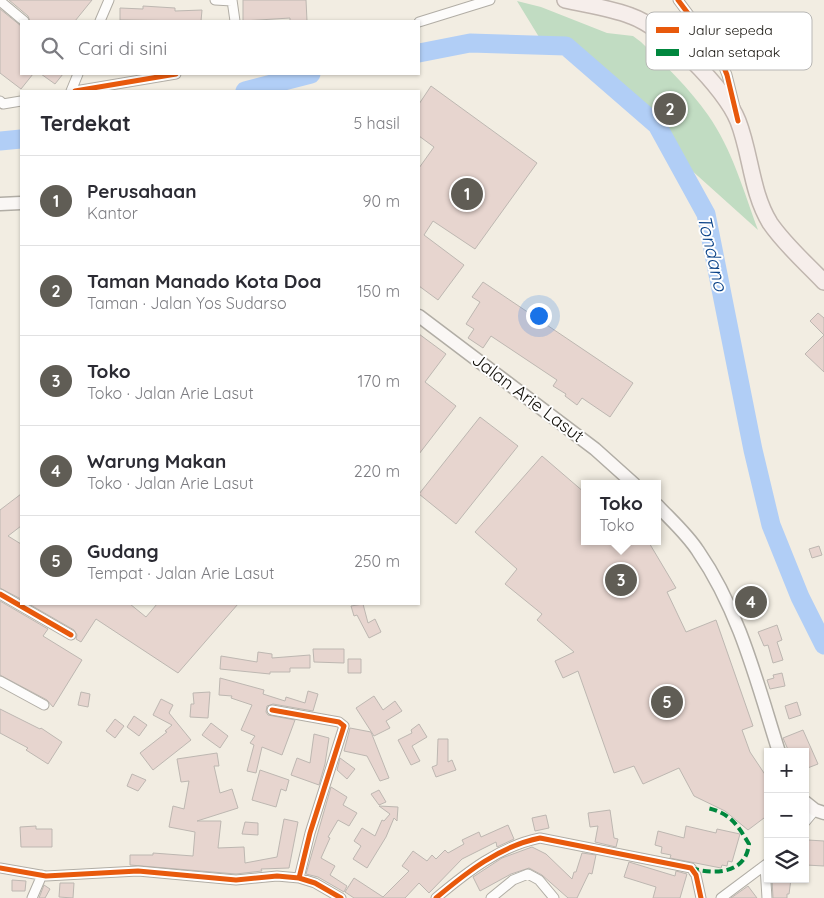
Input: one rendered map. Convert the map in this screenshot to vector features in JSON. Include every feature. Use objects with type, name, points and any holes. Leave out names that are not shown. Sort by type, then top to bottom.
[{"type":"highway","points":[[565,0],[632,16],[646,23]]},
{"type":"highway","points":[[700,70],[727,99],[738,122],[760,202],[770,222],[824,282]]},
{"type":"main road","points":[[0,204],[20,203]]},
{"type":"main road","name":"Jalan Arie Lasut","points":[[420,317],[567,427],[629,480]]},
{"type":"main road","points":[[661,509],[698,550],[719,586],[735,619],[754,671],[778,748]]},
{"type":"main road","points":[[809,805],[820,812]]},
{"type":"street","points":[[100,20],[109,0]]},
{"type":"street","points":[[215,0],[232,1],[234,20]]},
{"type":"street","points":[[420,22],[490,0]]},
{"type":"street","points":[[678,0],[687,12]]},
{"type":"street","points":[[0,1],[23,20]]},
{"type":"street","points":[[725,70],[738,122]]},
{"type":"street","points":[[70,90],[78,75]]},
{"type":"street","points":[[82,90],[170,75]]},
{"type":"street","points":[[1,103],[20,100]]},
{"type":"street","points":[[0,594],[71,635]]},
{"type":"street","points":[[0,681],[44,705]]},
{"type":"street","points":[[272,710],[339,722],[344,726],[310,833],[299,878]]},
{"type":"street","points":[[809,819],[820,812]]},
{"type":"street","points":[[436,898],[467,872],[500,852],[520,842],[540,838],[691,868],[696,875],[701,898]]},
{"type":"street","points":[[723,898],[764,867]]},
{"type":"street","points":[[0,868],[42,875],[138,872],[236,880],[277,876],[315,882],[341,898]]},
{"type":"street","points":[[491,898],[513,880],[528,874],[539,880],[554,898]]},
{"type":"street","points":[[32,898],[42,875]]},
{"type":"street","points":[[766,883],[766,898]]},
{"type":"green space","points":[[517,1],[541,7],[607,33],[633,36],[641,42],[646,47],[646,70],[670,70],[708,115],[724,142],[737,171],[758,230],[689,168],[673,147],[643,119],[633,101],[603,72],[573,49],[539,37]]},
{"type":"building","points":[[9,0],[92,0],[76,20],[30,20],[28,16]]},
{"type":"building","points":[[243,0],[306,0],[307,20],[290,20],[290,18],[243,20]]},
{"type":"building","points":[[143,6],[175,8],[175,11],[202,10],[201,20],[120,20],[120,8],[143,9]]},
{"type":"building","points":[[0,9],[20,25],[20,75],[32,75],[21,89],[0,73]]},
{"type":"building","points":[[42,75],[62,75],[55,84]]},
{"type":"building","points":[[431,86],[537,163],[475,249],[433,221],[424,235],[464,265],[438,300],[420,287],[420,167],[434,147],[420,137],[420,102]]},
{"type":"building","points":[[483,282],[633,383],[610,417],[582,398],[577,405],[565,396],[566,394],[553,386],[557,380],[491,336],[483,348],[468,338],[474,329],[466,324],[480,302],[472,297]]},
{"type":"building","points":[[818,313],[824,318],[824,335],[810,321]]},
{"type":"building","points":[[420,335],[446,354],[425,382],[456,406],[420,453]]},
{"type":"building","points":[[824,335],[824,372],[805,354]]},
{"type":"building","points":[[480,417],[518,446],[456,524],[420,495]]},
{"type":"building","points":[[542,456],[581,490],[581,545],[650,545],[676,588],[667,592],[686,632],[716,620],[753,726],[742,730],[750,752],[764,773],[764,818],[748,830],[725,811],[694,796],[679,768],[643,784],[634,766],[614,773],[578,671],[563,678],[555,661],[574,652],[537,620],[542,614],[505,584],[517,569],[475,532]]},
{"type":"building","points":[[20,495],[20,527],[8,536],[20,543],[20,598],[0,588],[0,510]]},
{"type":"building","points":[[819,546],[822,555],[812,558],[809,549]]},
{"type":"building","points":[[755,598],[757,607],[746,612],[740,606]]},
{"type":"building","points":[[0,601],[48,629],[43,636],[82,660],[53,707],[47,700],[0,675]]},
{"type":"building","points":[[31,605],[131,605],[146,617],[156,605],[237,605],[178,673],[96,619],[81,642],[76,639],[77,635],[74,630]]},
{"type":"building","points":[[363,605],[368,623],[375,619],[381,632],[369,638],[357,615],[354,616],[351,606]]},
{"type":"building","points":[[777,625],[782,640],[777,642],[783,660],[773,663],[768,645],[764,646],[758,632]]},
{"type":"building","points":[[313,649],[344,649],[344,663],[314,662]]},
{"type":"building","points":[[258,652],[272,654],[272,658],[310,655],[310,668],[290,668],[290,672],[270,672],[270,674],[220,669],[221,656],[257,662]]},
{"type":"building","points":[[348,659],[361,659],[361,673],[348,673]]},
{"type":"building","points":[[782,673],[785,686],[770,689],[767,680],[774,678],[773,675]]},
{"type":"building","points":[[220,678],[264,690],[263,694],[285,701],[286,697],[305,703],[308,691],[318,694],[313,711],[273,704],[267,706],[266,712],[268,715],[295,720],[282,755],[262,747],[256,773],[247,771],[254,745],[250,743],[255,736],[241,730],[252,705],[231,698],[232,696],[219,695]]},
{"type":"building","points":[[81,692],[90,694],[88,707],[78,705]]},
{"type":"building","points":[[210,692],[208,718],[190,717],[191,704],[194,704],[193,693]]},
{"type":"building","points":[[374,696],[383,710],[395,701],[402,711],[386,721],[390,728],[374,736],[356,708]]},
{"type":"building","points":[[161,699],[173,705],[169,713],[191,740],[153,770],[140,753],[167,732],[165,731],[172,725],[153,715]]},
{"type":"building","points":[[797,702],[801,715],[789,719],[785,706]]},
{"type":"building","points":[[0,709],[41,728],[62,742],[48,764],[26,750],[28,748],[0,733]]},
{"type":"building","points":[[134,716],[147,725],[139,736],[127,727]]},
{"type":"building","points":[[115,719],[124,726],[115,738],[106,731]]},
{"type":"building","points":[[211,723],[228,736],[220,748],[202,735]]},
{"type":"building","points":[[419,724],[427,737],[412,746],[420,761],[411,765],[398,740],[412,733],[411,730]]},
{"type":"building","points":[[350,728],[371,732],[389,778],[380,781],[367,756],[344,751]]},
{"type":"building","points":[[803,730],[818,764],[809,767],[809,748],[787,748],[783,738]]},
{"type":"building","points":[[314,734],[329,738],[319,785],[291,775],[297,758],[310,763]]},
{"type":"building","points":[[438,739],[448,739],[448,762],[452,760],[456,770],[436,777],[432,767],[437,765]]},
{"type":"building","points":[[217,753],[219,766],[214,766],[220,793],[232,789],[238,808],[197,821],[221,821],[218,848],[244,847],[245,863],[277,857],[284,819],[298,822],[289,868],[261,869],[262,871],[236,874],[130,865],[130,855],[153,855],[153,853],[193,856],[195,832],[169,827],[173,806],[184,809],[189,781],[181,782],[177,759]]},
{"type":"building","points":[[340,758],[355,769],[347,779],[337,770]]},
{"type":"building","points":[[260,770],[289,780],[286,791],[281,789],[276,807],[252,800]]},
{"type":"building","points":[[132,774],[146,780],[138,791],[127,786]]},
{"type":"building","points":[[331,787],[347,797],[343,805],[357,813],[349,826],[338,820],[328,837],[330,838],[321,858],[335,866],[330,875],[347,886],[344,892],[318,877],[306,874]]},
{"type":"building","points":[[379,790],[386,802],[379,805],[371,794]]},
{"type":"building","points":[[379,806],[398,807],[397,821],[394,818],[386,837],[367,868],[353,859],[361,846],[354,841],[362,828],[375,836],[382,820],[384,821],[390,814]]},
{"type":"building","points":[[610,810],[614,838],[618,839],[616,847],[595,842],[598,826],[590,827],[588,813]]},
{"type":"building","points":[[546,815],[549,828],[535,831],[532,818]]},
{"type":"building","points":[[245,822],[258,823],[258,835],[242,834]]},
{"type":"building","points":[[508,825],[514,839],[497,847],[496,842],[462,859],[429,893],[419,883],[405,898],[354,898],[345,892],[354,878],[383,897],[409,871],[402,866],[413,851],[427,861],[432,855],[436,859],[445,850],[448,853],[464,844],[462,840],[479,832],[481,837]]},
{"type":"building","points":[[36,826],[36,829],[52,829],[52,847],[21,847],[20,827]]},
{"type":"building","points":[[686,826],[716,833],[717,829],[740,834],[732,862],[728,861],[727,866],[722,865],[721,868],[670,858],[671,855],[661,853],[662,847],[655,845],[658,831],[684,838]]},
{"type":"building","points":[[809,840],[824,841],[824,866],[809,865]]},
{"type":"building","points":[[532,847],[546,854],[572,879],[582,853],[596,855],[592,874],[589,873],[577,898],[568,898],[542,875],[529,868],[511,874],[480,891],[473,877],[502,858]]},
{"type":"building","points":[[629,862],[675,876],[676,871],[687,874],[680,898],[653,898],[656,887],[624,877]]},
{"type":"building","points":[[12,880],[26,881],[25,891],[12,891]]},
{"type":"building","points":[[60,883],[74,883],[73,898],[59,897]]},
{"type":"building","points":[[772,883],[790,883],[787,898],[773,898]]},
{"type":"building","points":[[44,885],[50,889],[45,898],[39,898]]},
{"type":"building","points":[[748,886],[757,898],[731,898]]},
{"type":"waterway","name":"Tondano","points":[[420,53],[470,43],[566,46],[657,125],[706,214],[753,450],[771,525],[800,597],[824,645]]},
{"type":"waterway","name":"Tondano","points":[[249,90],[307,75]]},
{"type":"waterway","name":"Tondano","points":[[0,141],[20,139]]},
{"type":"marked path","points":[[691,868],[709,871],[728,870],[735,867],[747,854],[749,844],[737,825],[722,813],[707,808]]},
{"type":"cycle path","points":[[678,0],[687,12]]},
{"type":"cycle path","points":[[725,70],[738,121]]},
{"type":"cycle path","points":[[81,90],[170,75]]},
{"type":"cycle path","points":[[0,594],[71,635]]},
{"type":"cycle path","points":[[272,710],[339,722],[344,726],[310,833],[299,878]]},
{"type":"cycle path","points":[[436,898],[485,861],[511,847],[540,838],[691,868],[696,875],[701,898]]},
{"type":"cycle path","points":[[0,868],[46,876],[138,871],[236,880],[277,876],[299,878],[315,883],[341,898]]},
{"type":"place","name":"Taman Manado Kota Doa","points":[[670,109]]},
{"type":"place","name":"Perusahaan","points":[[467,194]]},
{"type":"place","name":"Toko","points":[[621,580]]},
{"type":"place","name":"Warung Makan","points":[[751,602]]},
{"type":"place","name":"Gudang","points":[[667,702]]}]
